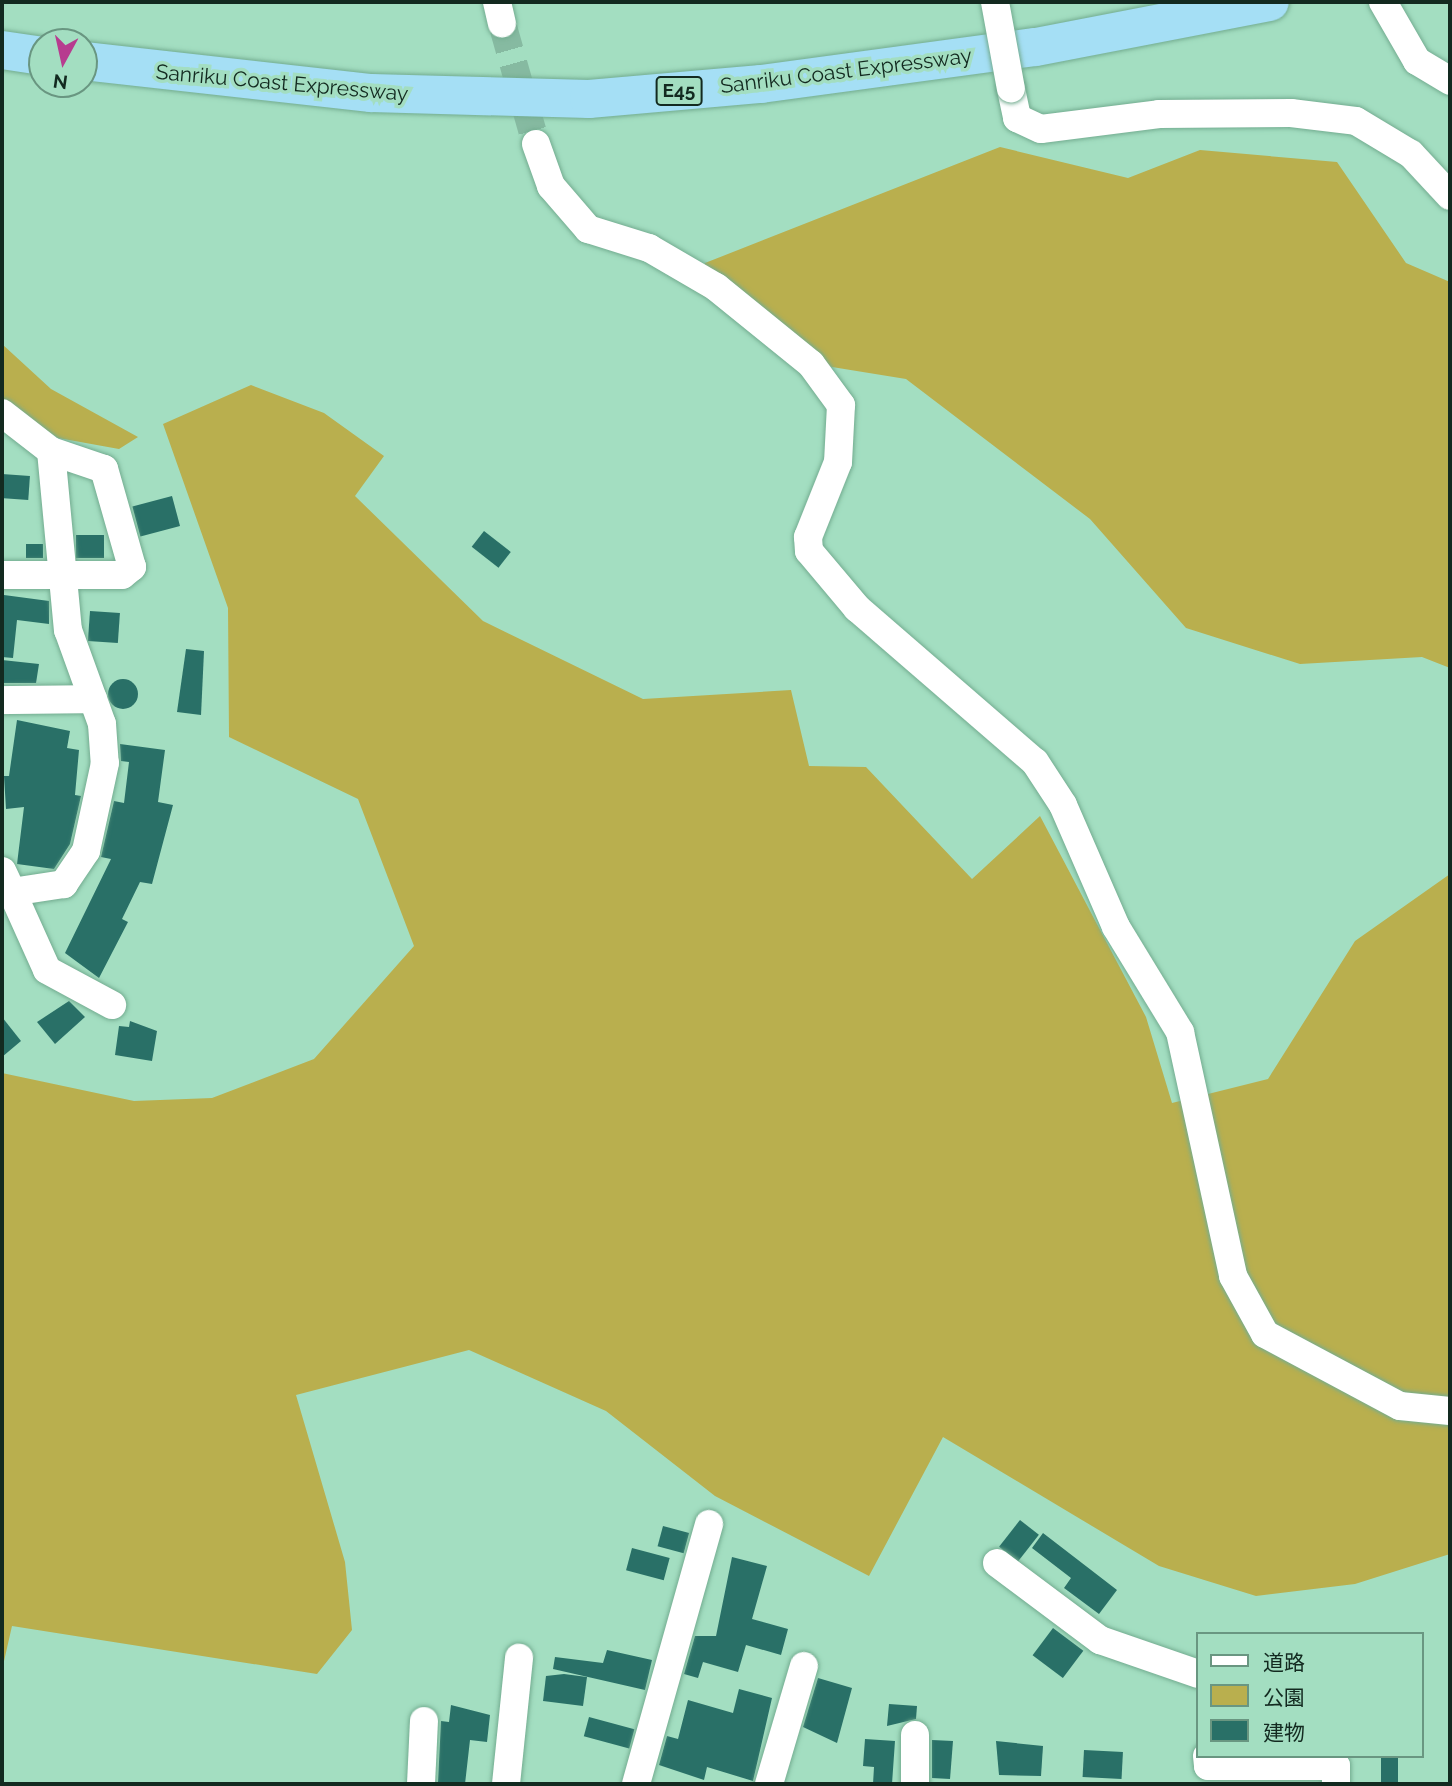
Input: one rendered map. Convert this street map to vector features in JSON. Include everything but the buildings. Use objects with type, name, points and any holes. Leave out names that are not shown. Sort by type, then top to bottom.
[{"type":"highway","name":"Sanriku Coast Expressway","points":[[98,63],[370,93],[589,99],[761,84],[1036,47],[1270,2]]},
{"type":"highway","points":[[2,50],[28,54]]},
{"type":"street","points":[[995,2],[1017,118],[1041,129],[1159,114],[1291,113],[1356,121],[1411,154],[1450,196]]},
{"type":"street","points":[[1384,4],[1417,61],[1450,81]]},
{"type":"street","points":[[536,144],[551,186],[588,229],[649,248],[716,286],[811,364],[841,405],[838,462],[808,537],[809,551],[857,608],[1035,762],[1063,805],[1116,927],[1180,1032],[1233,1276],[1265,1334],[1400,1406],[1450,1411]]},
{"type":"street","points":[[2,413],[51,451],[104,469],[132,567],[122,575],[2,575]]},
{"type":"street","points":[[51,451],[68,630],[93,699],[105,763],[86,851],[64,884],[7,882],[47,970],[112,1005]]},
{"type":"street","points":[[2,700],[93,699]]},
{"type":"street","points":[[636,1784],[709,1524]]},
{"type":"street","points":[[997,1563],[1100,1640],[1196,1673]]},
{"type":"street","points":[[506,1784],[519,1658]]},
{"type":"street","points":[[769,1784],[804,1666]]},
{"type":"street","points":[[421,1784],[424,1721]]},
{"type":"street","points":[[915,1735],[915,1784]]},
{"type":"street","points":[[1207,1758],[1208,1766],[1336,1766],[1336,1784]]},
{"type":"green space","points":[[1000,147],[1128,178],[1200,150],[1337,162],[1406,263],[1450,282],[1450,668],[1422,657],[1300,664],[1186,628],[1090,519],[906,379],[832,367],[700,294],[705,263]]},
{"type":"green space","points":[[2,344],[51,389],[138,437],[119,449],[58,438],[2,400]]},
{"type":"green space","points":[[251,385],[324,413],[384,456],[355,496],[483,621],[643,699],[791,690],[809,766],[866,767],[972,879],[1040,816],[1146,1017],[1172,1103],[1268,1079],[1355,941],[1450,874],[1450,1554],[1355,1584],[1256,1596],[1159,1566],[943,1437],[869,1576],[715,1496],[606,1411],[469,1350],[296,1395],[345,1562],[352,1630],[317,1674],[12,1626],[2,1670],[2,1073],[134,1101],[212,1098],[314,1059],[414,946],[358,799],[229,737],[228,608],[163,424]]},
{"type":"tunnel","points":[[502,23],[536,144]]}]
